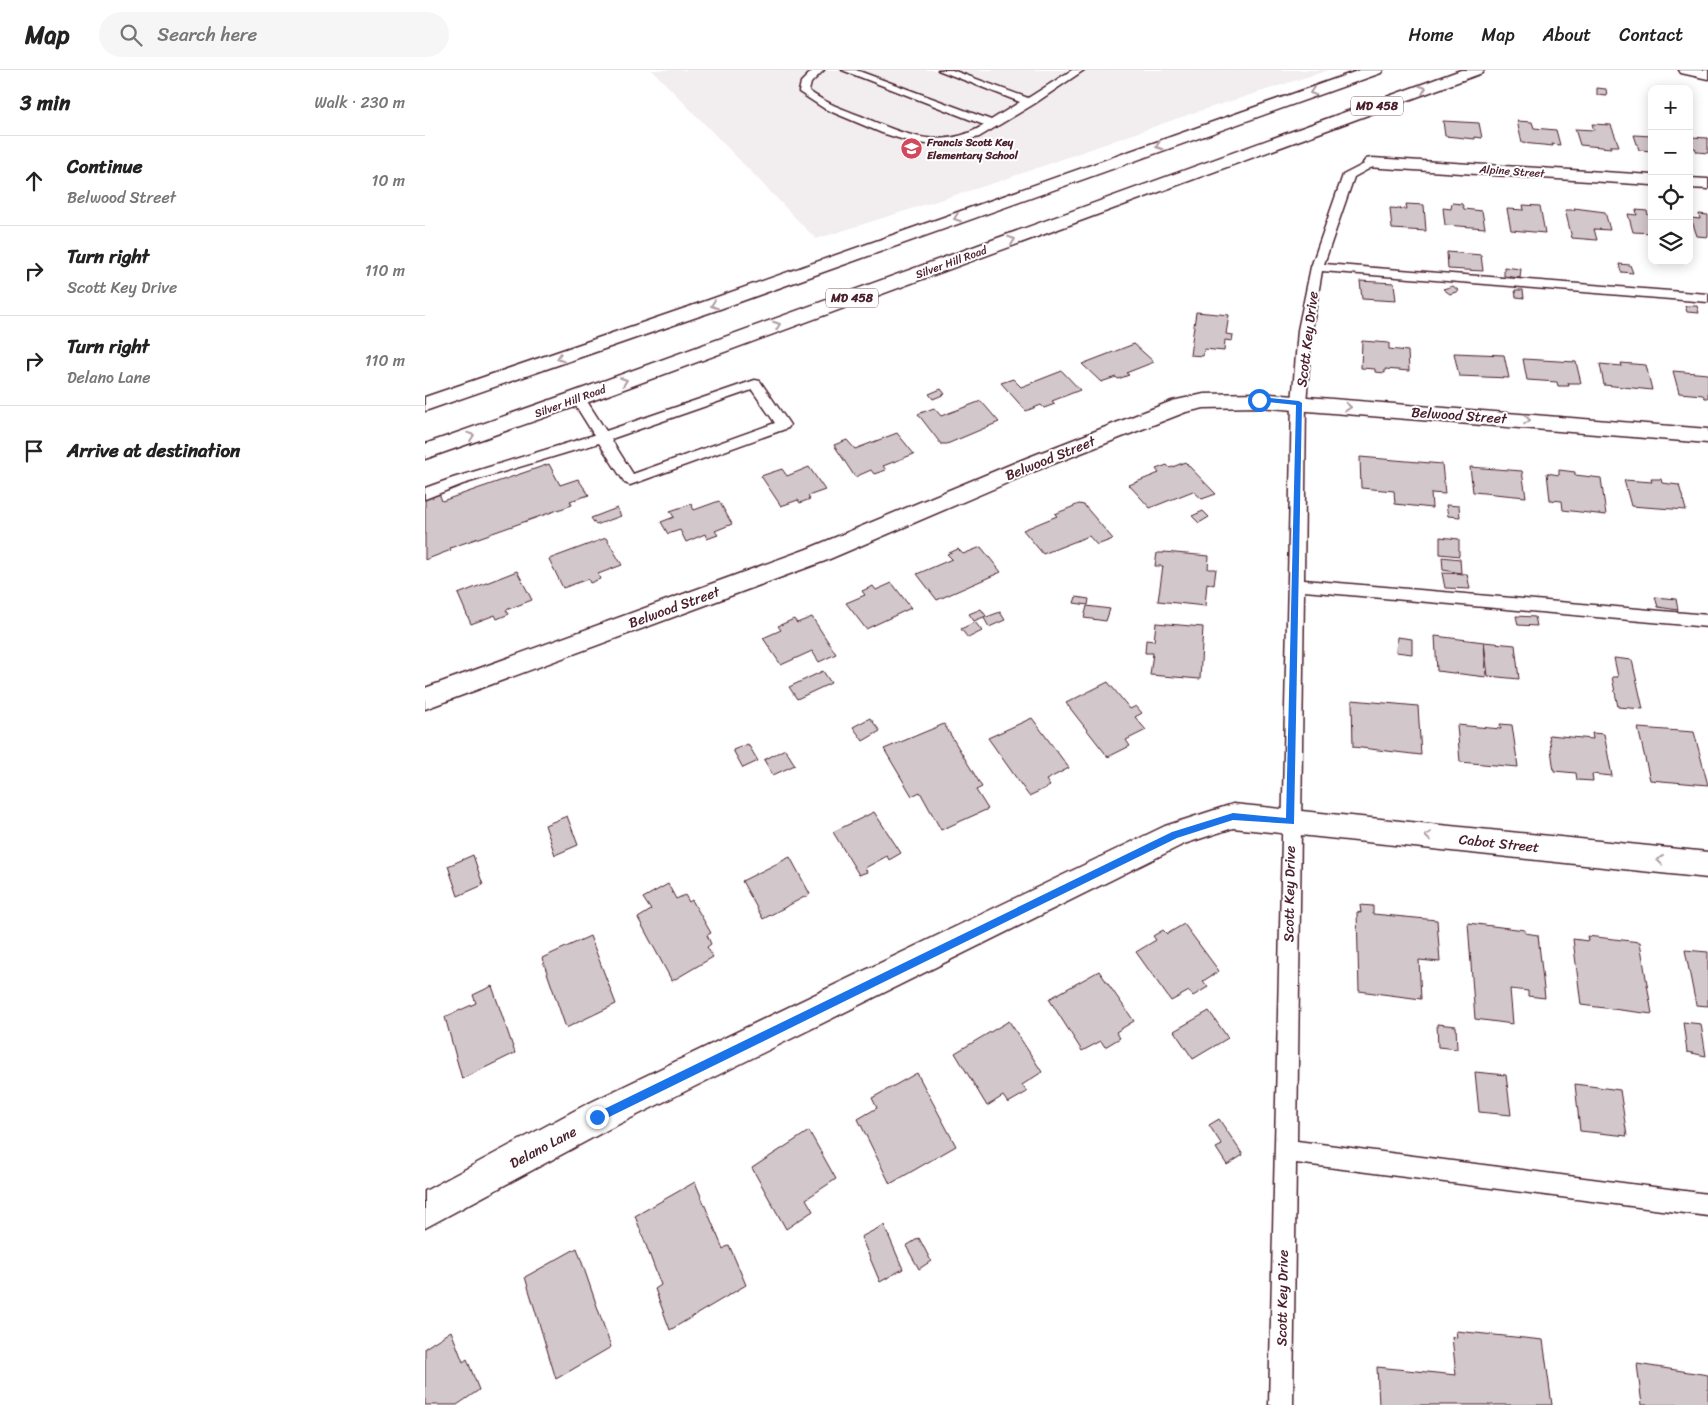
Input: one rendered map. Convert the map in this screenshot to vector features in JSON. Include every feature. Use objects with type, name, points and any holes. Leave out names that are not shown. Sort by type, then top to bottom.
[{"type":"main road","name":"MD 458","points":[[425,404],[710,306],[1375,70]]},
{"type":"main road","name":"Silver Hill Road","points":[[425,452],[578,398],[1476,70]]},
{"type":"main road","points":[[1687,70],[1708,74]]},
{"type":"main road","name":"Alpine Street","points":[[1372,163],[1648,180]]},
{"type":"main road","points":[[1693,182],[1708,184]]},
{"type":"main road","name":"Belwood Street","points":[[425,699],[816,555],[1027,466],[1180,406],[1204,401],[1229,399],[1299,403],[1708,436]]},
{"type":"main road","name":"Delano Lane","points":[[425,1210],[597,1117],[1175,835],[1233,816],[1291,822]]},
{"type":"main road","name":"Cabot Street","points":[[1291,822],[1708,865]]},
{"type":"lane","points":[[819,70],[806,82],[804,92],[816,102],[901,138],[934,142],[960,141],[975,135],[1079,70]]},
{"type":"lane","points":[[847,70],[993,124]]},
{"type":"lane","points":[[943,70],[1030,102]]},
{"type":"lane","name":"Scott Key Drive","points":[[1281,1405],[1299,403],[1305,330],[1317,268],[1349,175],[1372,163]]},
{"type":"lane","points":[[1317,268],[1708,298]]},
{"type":"lane","points":[[425,494],[458,481],[602,437],[755,384],[783,424],[630,480],[602,437],[578,398]]},
{"type":"lane","points":[[1295,585],[1708,621]]},
{"type":"lane","points":[[1285,1151],[1708,1205]]},
{"type":"shaded area","name":"Francis Scott Key Elementary School","points":[[652,70],[1329,70],[1190,114],[997,182],[816,239]]},
{"type":"building","points":[[1597,88],[1606,89],[1607,96],[1597,95]]},
{"type":"building","points":[[1443,121],[1479,123],[1482,138],[1445,136]]},
{"type":"building","points":[[1517,121],[1532,122],[1534,128],[1556,130],[1560,145],[1522,143]]},
{"type":"building","points":[[1592,124],[1611,125],[1619,146],[1610,146],[1611,148],[1580,145],[1575,129],[1594,130]]},
{"type":"building","points":[[1634,135],[1648,136],[1648,151],[1639,150]]},
{"type":"building","points":[[1693,137],[1708,138],[1708,153],[1697,152],[1693,148]]},
{"type":"building","points":[[1452,203],[1462,204],[1464,209],[1482,211],[1485,228],[1445,225],[1443,208],[1451,209]]},
{"type":"building","points":[[1406,204],[1424,205],[1426,231],[1392,229],[1390,208],[1407,209]]},
{"type":"building","points":[[1523,205],[1540,206],[1545,233],[1511,230],[1507,209],[1524,210]]},
{"type":"building","points":[[1574,208],[1605,212],[1610,230],[1594,229],[1597,240],[1572,238],[1565,210],[1575,210]]},
{"type":"building","points":[[1636,210],[1647,211],[1648,233],[1633,232],[1628,214],[1637,215]]},
{"type":"building","points":[[1699,214],[1708,215],[1708,237],[1697,236],[1693,218],[1700,219]]},
{"type":"building","points":[[1447,252],[1481,255],[1483,271],[1448,269]]},
{"type":"building","points":[[1619,264],[1630,265],[1633,273],[1621,272]]},
{"type":"building","points":[[1504,267],[1521,269],[1520,278],[1504,276]]},
{"type":"building","points":[[1360,281],[1394,283],[1396,301],[1362,299]]},
{"type":"building","points":[[1453,286],[1459,291],[1450,294],[1443,289]]},
{"type":"building","points":[[1515,290],[1523,290],[1524,298],[1516,297]]},
{"type":"building","points":[[1685,306],[1697,306],[1699,313],[1687,312]]},
{"type":"building","points":[[1196,312],[1229,315],[1226,334],[1233,335],[1232,341],[1225,340],[1224,351],[1204,349],[1203,356],[1190,355]]},
{"type":"building","points":[[1362,341],[1389,343],[1389,349],[1408,351],[1409,371],[1385,369],[1385,373],[1375,372],[1375,369],[1361,368]]},
{"type":"building","points":[[1134,344],[1154,362],[1126,373],[1129,375],[1101,382],[1082,364]]},
{"type":"building","points":[[1454,353],[1504,355],[1509,378],[1459,376]]},
{"type":"building","points":[[1523,359],[1576,362],[1581,383],[1568,383],[1569,386],[1558,386],[1557,382],[1527,380]]},
{"type":"building","points":[[1621,363],[1646,365],[1652,390],[1604,385],[1600,364],[1622,366]]},
{"type":"building","points":[[1062,371],[1080,390],[1052,401],[1055,404],[1044,408],[1041,405],[1026,411],[1001,383],[1013,379],[1021,387]]},
{"type":"building","points":[[1673,371],[1708,374],[1708,398],[1705,398],[1703,395],[1679,393]]},
{"type":"building","points":[[941,389],[945,394],[933,399],[929,394]]},
{"type":"building","points":[[981,401],[999,422],[947,444],[941,444],[918,414],[934,408],[941,416]]},
{"type":"building","points":[[897,433],[914,454],[883,466],[886,470],[874,474],[871,470],[855,477],[834,445],[847,440],[855,449]]},
{"type":"building","points":[[1360,457],[1442,464],[1445,494],[1431,493],[1432,508],[1395,504],[1394,491],[1361,488]]},
{"type":"building","points":[[1185,462],[1216,494],[1202,499],[1193,491],[1150,508],[1129,485],[1159,473],[1156,469],[1167,465],[1170,468]]},
{"type":"building","points":[[549,464],[560,485],[578,479],[589,495],[570,501],[572,505],[450,548],[451,550],[425,560],[425,497],[439,493],[442,501]]},
{"type":"building","points":[[809,467],[825,490],[808,496],[810,499],[800,503],[798,500],[781,506],[761,476],[782,469],[787,476]]},
{"type":"building","points":[[1470,467],[1522,471],[1526,497],[1473,492]]},
{"type":"building","points":[[1559,470],[1575,472],[1575,475],[1601,478],[1606,515],[1563,510],[1562,501],[1550,500],[1547,473],[1559,475]]},
{"type":"building","points":[[1651,479],[1661,479],[1662,483],[1679,485],[1686,510],[1631,506],[1624,480],[1652,482]]},
{"type":"building","points":[[719,501],[732,524],[715,531],[718,535],[707,539],[705,534],[686,542],[680,530],[668,534],[661,522],[674,517],[670,511],[691,504],[694,510]]},
{"type":"building","points":[[1079,504],[1084,505],[1113,539],[1097,545],[1089,536],[1043,554],[1023,530],[1057,516],[1055,514]]},
{"type":"building","points":[[1446,505],[1459,506],[1460,517],[1448,516]]},
{"type":"building","points":[[617,508],[621,516],[596,525],[591,518]]},
{"type":"building","points":[[1203,511],[1209,517],[1199,523],[1192,516]]},
{"type":"building","points":[[1440,537],[1459,539],[1459,556],[1440,554]]},
{"type":"building","points":[[606,538],[622,565],[598,574],[600,579],[590,583],[588,579],[563,588],[549,559]]},
{"type":"building","points":[[981,547],[1001,572],[937,600],[917,574],[952,559],[947,554],[958,549],[963,554]]},
{"type":"building","points":[[1157,553],[1209,556],[1208,569],[1216,569],[1214,585],[1207,583],[1205,606],[1158,601],[1163,566],[1155,566]]},
{"type":"building","points":[[1442,557],[1460,559],[1461,573],[1443,570]]},
{"type":"building","points":[[517,571],[532,600],[506,610],[509,614],[497,619],[495,615],[471,624],[458,594]]},
{"type":"building","points":[[1442,573],[1467,574],[1470,589],[1445,588]]},
{"type":"building","points":[[892,583],[911,608],[866,629],[846,603],[865,595],[862,591],[873,586],[876,590]]},
{"type":"building","points":[[1076,597],[1089,599],[1088,605],[1074,603]]},
{"type":"building","points":[[1655,597],[1676,599],[1678,610],[1658,607]]},
{"type":"building","points":[[1087,606],[1110,609],[1106,621],[1084,618]]},
{"type":"building","points":[[981,609],[986,616],[974,621],[969,614]]},
{"type":"building","points":[[1000,612],[1005,620],[989,627],[984,618]]},
{"type":"building","points":[[1516,616],[1535,617],[1537,626],[1518,625]]},
{"type":"building","points":[[812,617],[836,654],[819,662],[812,651],[781,665],[763,638],[781,630],[778,626],[794,619],[797,623]]},
{"type":"building","points":[[975,622],[982,631],[968,638],[961,629]]},
{"type":"building","points":[[1156,623],[1203,627],[1200,679],[1150,675],[1153,653],[1145,653],[1146,640],[1154,641]]},
{"type":"building","points":[[1435,636],[1484,642],[1486,677],[1437,671]]},
{"type":"building","points":[[1397,637],[1412,639],[1412,654],[1396,652]]},
{"type":"building","points":[[1484,642],[1515,645],[1519,679],[1488,676]]},
{"type":"building","points":[[1614,658],[1632,660],[1643,709],[1618,707],[1612,677],[1618,677]]},
{"type":"building","points":[[823,671],[831,683],[797,699],[789,687]]},
{"type":"building","points":[[1108,682],[1130,709],[1136,706],[1142,713],[1135,717],[1146,730],[1126,740],[1130,746],[1108,757],[1066,703]]},
{"type":"building","points":[[1352,700],[1418,706],[1421,755],[1353,747]]},
{"type":"building","points":[[870,718],[880,731],[863,741],[853,727]]},
{"type":"building","points":[[1032,718],[1069,768],[1046,780],[1050,786],[1029,796],[988,738]]},
{"type":"building","points":[[944,724],[982,787],[976,790],[988,809],[941,830],[920,792],[912,796],[884,749]]},
{"type":"building","points":[[1500,724],[1512,725],[1518,767],[1460,762],[1457,725],[1501,729]]},
{"type":"building","points":[[1638,728],[1694,732],[1708,785],[1650,780]]},
{"type":"building","points":[[1592,733],[1604,734],[1612,776],[1592,774],[1593,781],[1577,780],[1576,773],[1554,771],[1549,735],[1593,739]]},
{"type":"building","points":[[748,744],[758,761],[743,768],[733,750]]},
{"type":"building","points":[[785,749],[795,765],[773,775],[764,760]]},
{"type":"building","points":[[874,812],[901,853],[889,860],[887,856],[865,868],[867,872],[859,875],[833,832]]},
{"type":"building","points":[[567,816],[578,845],[555,855],[545,825]]},
{"type":"building","points":[[473,855],[483,885],[458,896],[448,866]]},
{"type":"building","points":[[790,857],[810,894],[763,919],[742,881]]},
{"type":"building","points":[[668,884],[676,899],[685,895],[689,902],[692,900],[711,933],[707,935],[711,944],[707,947],[713,957],[672,981],[638,918],[651,910],[643,898]]},
{"type":"building","points":[[1360,905],[1373,906],[1373,914],[1437,920],[1440,962],[1419,960],[1421,999],[1359,991],[1357,912],[1361,913]]},
{"type":"building","points":[[1468,923],[1525,930],[1525,933],[1538,935],[1545,998],[1528,996],[1528,991],[1510,989],[1513,1024],[1475,1019]]},
{"type":"building","points":[[1184,924],[1219,971],[1203,981],[1208,987],[1193,996],[1189,991],[1171,1001],[1136,952],[1156,940],[1153,936],[1163,930],[1167,934]]},
{"type":"building","points":[[590,936],[616,1004],[566,1028],[542,958]]},
{"type":"building","points":[[1587,936],[1640,942],[1652,1014],[1581,1005],[1573,939],[1588,941]]},
{"type":"building","points":[[1685,950],[1708,952],[1708,1006],[1696,1005]]},
{"type":"building","points":[[1099,971],[1134,1021],[1116,1032],[1120,1038],[1105,1047],[1101,1041],[1082,1051],[1049,999]]},
{"type":"building","points":[[492,986],[515,1053],[462,1079],[445,1017],[476,1003],[473,995]]},
{"type":"building","points":[[1209,1011],[1228,1038],[1193,1059],[1174,1031]]},
{"type":"building","points":[[1009,1021],[1042,1072],[1022,1085],[1027,1092],[1008,1103],[1003,1096],[987,1106],[955,1053]]},
{"type":"building","points":[[1683,1022],[1701,1024],[1706,1056],[1687,1052]]},
{"type":"building","points":[[1437,1024],[1456,1026],[1457,1049],[1438,1047]]},
{"type":"building","points":[[1475,1072],[1506,1075],[1511,1115],[1479,1112]]},
{"type":"building","points":[[917,1073],[956,1146],[890,1184],[858,1119],[877,1108],[872,1098]]},
{"type":"building","points":[[1575,1084],[1620,1090],[1627,1136],[1580,1131]]},
{"type":"building","points":[[1219,1119],[1243,1155],[1227,1165],[1216,1148],[1222,1145],[1209,1125]]},
{"type":"building","points":[[809,1131],[836,1179],[806,1199],[813,1211],[786,1229],[752,1168]]},
{"type":"building","points":[[695,1182],[723,1249],[729,1245],[746,1285],[670,1330],[655,1289],[661,1285],[635,1216]]},
{"type":"building","points":[[884,1225],[903,1269],[880,1282],[861,1237]]},
{"type":"building","points":[[919,1238],[931,1261],[919,1269],[906,1246]]},
{"type":"building","points":[[577,1248],[611,1347],[556,1379],[525,1277]]},
{"type":"building","points":[[451,1331],[463,1362],[467,1359],[479,1390],[457,1405],[425,1405],[425,1348]]},
{"type":"building","points":[[1456,1331],[1543,1340],[1552,1405],[1379,1405],[1377,1367],[1456,1375],[1452,1337],[1457,1338]]},
{"type":"building","points":[[1637,1364],[1708,1375],[1708,1405],[1642,1405]]},
{"type":"place","name":"Francis Scott Key Elementary School","points":[[911,148]]},
{"type":"route","points":[[597,1117],[1175,835],[1233,816],[1291,822],[1299,403],[1259,400]]}]
